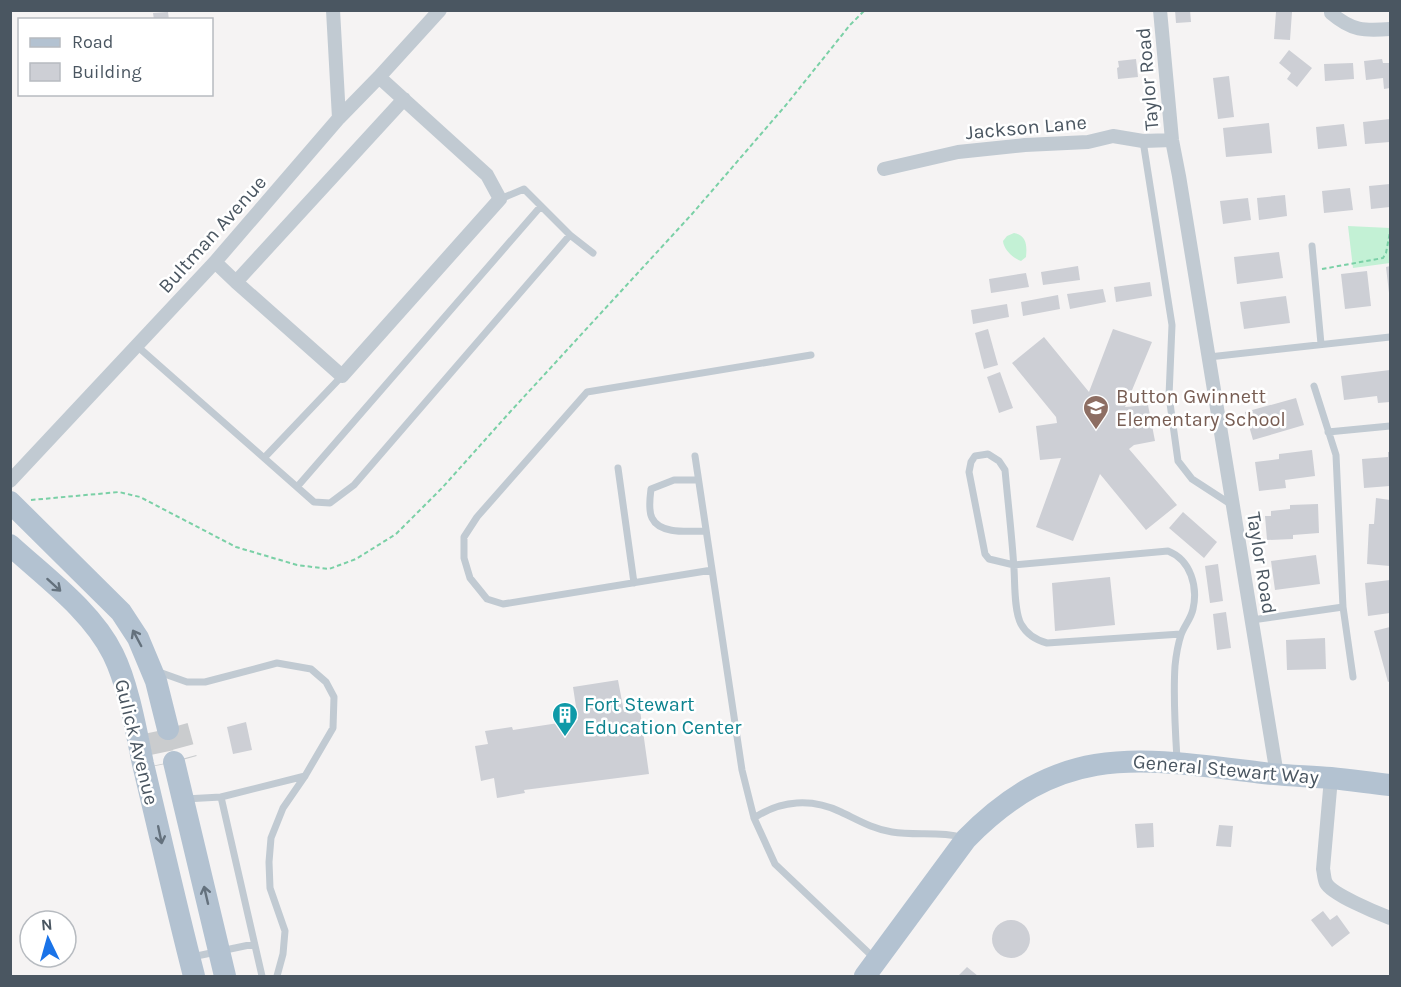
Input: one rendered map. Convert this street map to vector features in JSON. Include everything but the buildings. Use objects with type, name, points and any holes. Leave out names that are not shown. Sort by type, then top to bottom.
[{"type":"main road","points":[[10,502],[121,612],[138,638],[156,681],[166,725]]},
{"type":"main road","name":"Gulick Avenue","points":[[10,545],[77,606],[102,635],[114,654],[124,684],[191,967]]},
{"type":"main road","name":"General Stewart Way","points":[[871,968],[966,839],[1003,805],[1025,790],[1058,775],[1078,768],[1130,760],[1177,762],[1277,775],[1390,785]]},
{"type":"main road","points":[[175,762],[225,976]]},
{"type":"street","points":[[333,10],[339,118]]},
{"type":"street","name":"Bultman Avenue","points":[[10,481],[215,262],[339,118],[440,10]]},
{"type":"street","name":"Taylor Road","points":[[1160,10],[1172,140],[1277,775]]},
{"type":"street","points":[[1331,10],[1331,13],[1344,25],[1370,31],[1390,29]]},
{"type":"street","points":[[215,262],[342,376],[501,200],[487,175],[379,76]]},
{"type":"street","points":[[236,282],[404,99]]},
{"type":"street","name":"Jackson Lane","points":[[884,169],[958,152],[1025,145],[1088,142],[1113,136],[1143,141],[1172,140]]},
{"type":"street","points":[[1331,778],[1323,868],[1325,882],[1330,889],[1390,918]]},
{"type":"lane","points":[[1143,141],[1172,325],[1169,396],[1178,460],[1192,479],[1233,506]]},
{"type":"lane","points":[[501,200],[524,189],[570,235],[593,253]]},
{"type":"lane","points":[[297,487],[541,206]]},
{"type":"lane","points":[[137,346],[314,502],[330,502],[354,485],[570,235]]},
{"type":"lane","points":[[1312,246],[1321,344]]},
{"type":"lane","points":[[1209,357],[1390,337]]},
{"type":"lane","points":[[712,570],[503,604],[487,600],[470,578],[464,558],[464,537],[477,517],[587,392],[811,355]]},
{"type":"lane","points":[[264,458],[342,376]]},
{"type":"lane","points":[[1314,386],[1336,456],[1343,607],[1353,676]]},
{"type":"lane","points":[[1329,432],[1390,426]]},
{"type":"lane","points":[[1177,762],[1175,665],[1181,634],[1193,608],[1194,593],[1188,567],[1181,558],[1168,551],[1014,565],[989,559],[985,554],[969,472],[975,456],[988,454],[999,461],[1005,470],[1014,565],[1017,612],[1020,624],[1029,634],[1047,643],[1181,634]]},
{"type":"lane","points":[[695,456],[742,770],[754,818],[775,864],[871,968]]},
{"type":"lane","points":[[618,468],[634,583]]},
{"type":"lane","points":[[698,480],[674,480],[651,489],[651,517],[659,527],[706,531]]},
{"type":"lane","points":[[1252,620],[1343,607]]},
{"type":"lane","points":[[151,669],[187,682],[205,682],[277,663],[311,669],[326,682],[334,697],[333,728],[306,776],[283,808],[271,838],[270,888],[285,932],[283,954],[277,976]]},
{"type":"lane","points":[[183,800],[221,797],[306,776]]},
{"type":"lane","points":[[221,797],[262,976]]},
{"type":"lane","points":[[754,818],[774,807],[800,802],[813,803],[829,807],[867,825],[893,832],[952,835],[966,839]]},
{"type":"lane","points":[[191,967],[219,952],[255,944]]},
{"type":"path","points":[[10,502],[119,492],[140,497],[236,547],[297,565],[329,568],[356,559],[396,534],[442,488],[692,214],[865,10]]},
{"type":"path","points":[[1314,270],[1383,258],[1390,232]]},
{"type":"green space","points":[[1348,226],[1390,228],[1390,263],[1353,268]]},
{"type":"green space","points":[[1014,233],[1022,236],[1025,242],[1026,257],[1021,261],[1009,253],[1003,241]]},
{"type":"tunnel","points":[[177,726],[186,759]]},
{"type":"tunnel","points":[[158,731],[165,764]]},
{"type":"place","name":"Button Gwinnett Elementary School","points":[[1096,431]]},
{"type":"place","name":"Fort Stewart Education Center","points":[[565,738]]}]
